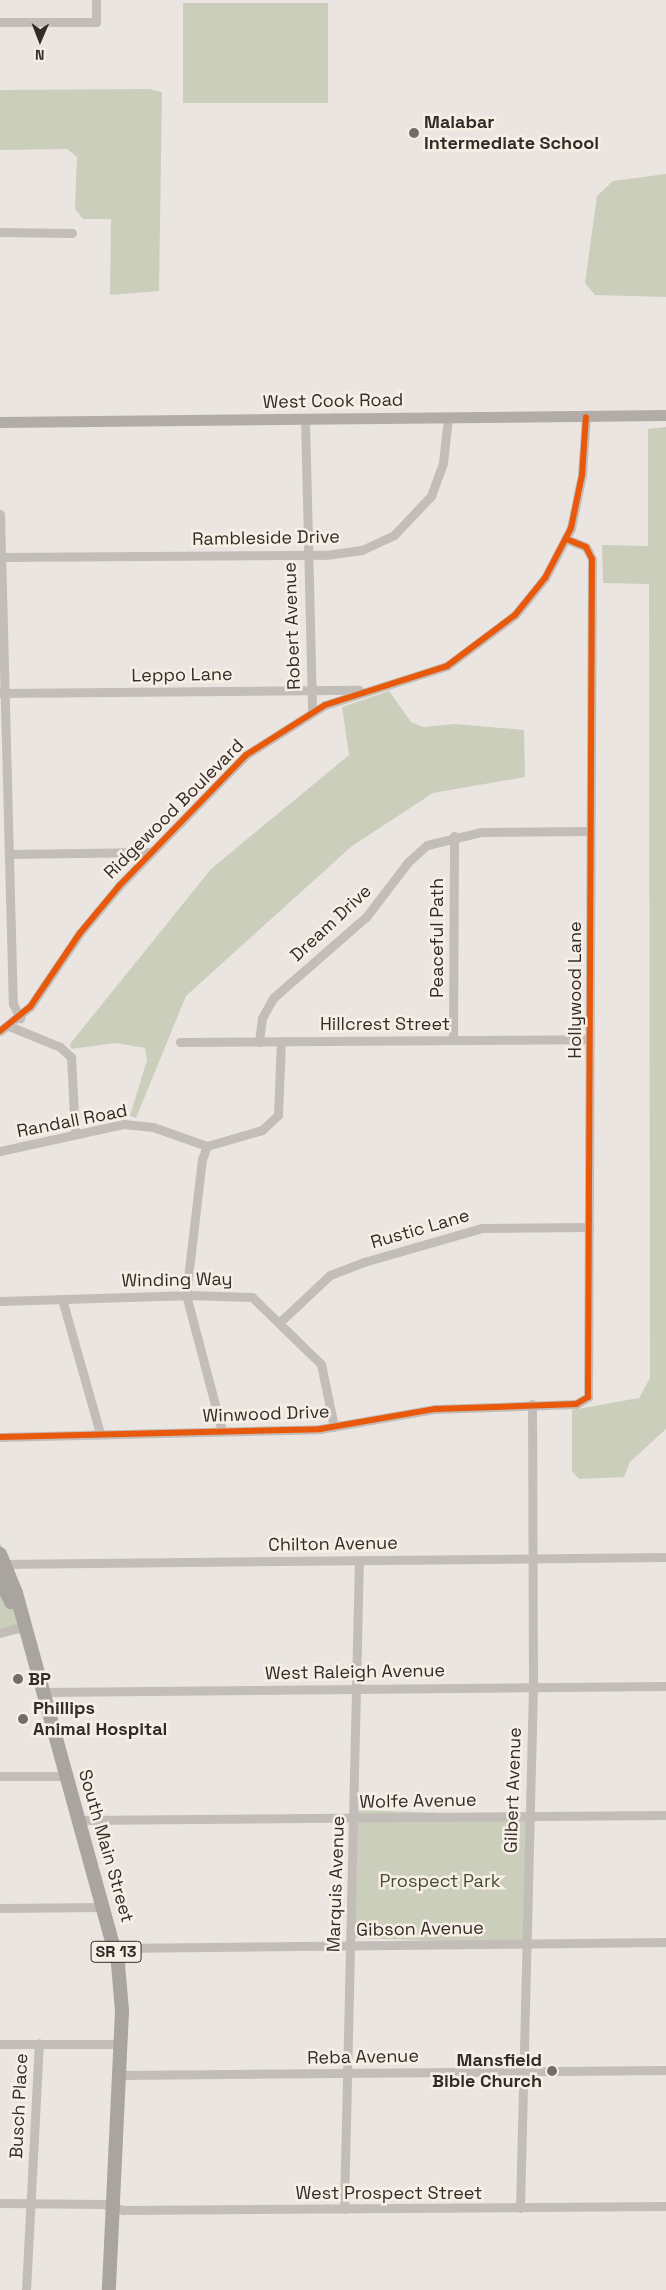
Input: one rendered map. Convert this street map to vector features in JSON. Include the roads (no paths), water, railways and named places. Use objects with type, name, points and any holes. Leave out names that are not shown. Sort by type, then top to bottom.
[{"type":"highway","name":"South Main Street","points":[[1,1560],[44,1692],[115,1948],[121,2044],[109,2290]]},
{"type":"highway","name":"South Main Street","points":[[0,1580],[24,1626]]},
{"type":"main road","name":"West Cook Road","points":[[0,422],[666,415]]},
{"type":"street","points":[[0,22],[96,22],[96,0]]},
{"type":"street","points":[[0,232],[72,233]]},
{"type":"street","name":"Ridgewood Boulevard","points":[[0,1031],[20,1018],[90,920],[150,852],[246,755],[312,711],[364,690],[434,671],[474,650],[526,603],[566,539],[581,482],[586,417]]},
{"type":"street","name":"Rambleside Drive","points":[[0,557],[307,555],[374,546],[416,515],[440,474],[448,418]]},
{"type":"street","name":"Robert Avenue","points":[[305,419],[312,711]]},
{"type":"street","points":[[0,514],[2,693],[14,1004],[20,1018]]},
{"type":"street","name":"Hollywood Lane","points":[[532,1404],[576,1404],[588,1397],[592,559],[586,547],[566,539]]},
{"type":"street","name":"Leppo Lane","points":[[2,693],[364,690]]},
{"type":"street","name":"Dream Drive","points":[[259,1042],[262,1018],[278,993],[366,917],[420,850],[454,836],[590,831]]},
{"type":"street","name":"Peaceful Path","points":[[453,1040],[454,836]]},
{"type":"street","points":[[9,854],[150,852]]},
{"type":"street","points":[[8,1026],[60,1046],[71,1057],[75,1134]]},
{"type":"street","name":"Hillcrest Street","points":[[180,1042],[590,1039]]},
{"type":"street","points":[[222,1431],[186,1295],[202,1159],[207,1146],[254,1134],[274,1122],[281,1109],[281,1041]]},
{"type":"street","name":"Randall Road","points":[[0,1152],[75,1134],[144,1125],[207,1146]]},
{"type":"street","name":"Rustic Lane","points":[[281,1321],[324,1279],[364,1262],[482,1228],[589,1227]]},
{"type":"street","name":"Winding Way","points":[[0,1301],[186,1295],[252,1297],[281,1321],[325,1372],[334,1428]]},
{"type":"street","points":[[62,1299],[100,1433]]},
{"type":"street","name":"Winwood Drive","points":[[0,1437],[334,1428],[453,1407],[532,1404]]},
{"type":"street","name":"Gilbert Avenue","points":[[520,2208],[532,1687],[532,1404]]},
{"type":"street","name":"Chilton Avenue","points":[[1,1560],[359,1560],[666,1557]]},
{"type":"street","name":"Marquis Avenue","points":[[344,2209],[349,2073],[359,1560]]},
{"type":"street","points":[[0,1632],[24,1626]]},
{"type":"street","name":"West Raleigh Avenue","points":[[44,1692],[666,1686]]},
{"type":"street","points":[[0,1776],[66,1776]]},
{"type":"street","name":"Wolfe Avenue","points":[[80,1820],[666,1815]]},
{"type":"street","points":[[0,1908],[104,1907]]},
{"type":"street","name":"Gibson Avenue","points":[[115,1948],[666,1942]]},
{"type":"street","points":[[0,2044],[121,2044]]},
{"type":"street","name":"Busch Place","points":[[26,2290],[39,2044]]},
{"type":"street","name":"Reba Avenue","points":[[120,2075],[666,2070]]},
{"type":"street","name":"West Prospect Street","points":[[0,2203],[103,2204],[113,2210],[666,2206]]},
{"type":"place","name":"Malabar Intermediate School","points":[[414,133]]},
{"type":"place","name":"BP","points":[[18,1679]]},
{"type":"place","name":"Phillips Animal Hospital","points":[[23,1719]]},
{"type":"place","name":"Mansfield Bible Church","points":[[552,2071]]},
{"type":"park label","name":"Prospect Park","points":[[440,1881]]}]
